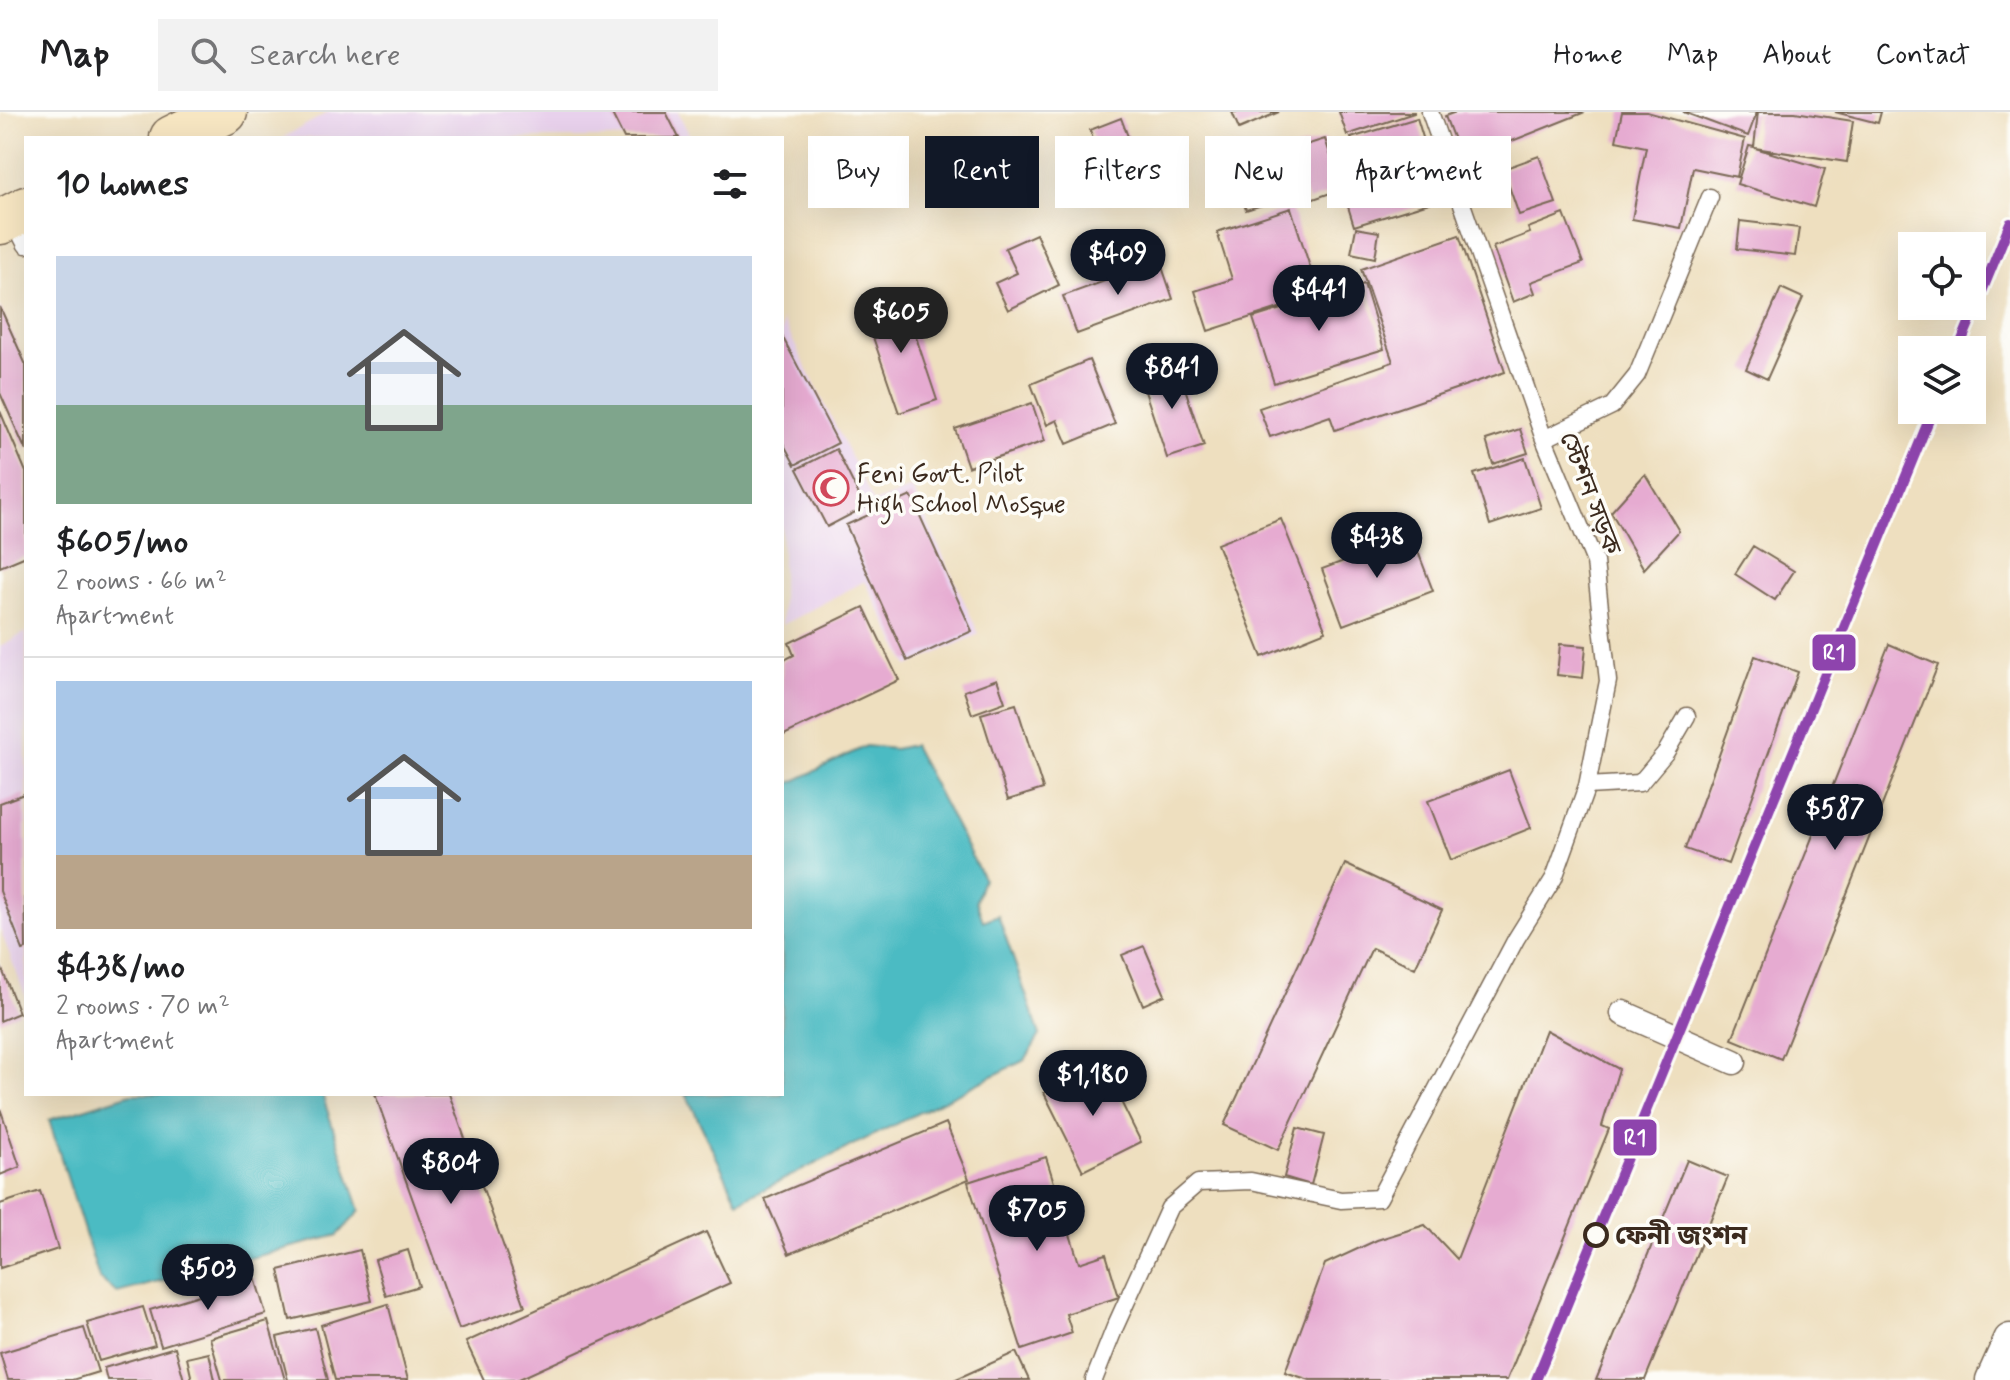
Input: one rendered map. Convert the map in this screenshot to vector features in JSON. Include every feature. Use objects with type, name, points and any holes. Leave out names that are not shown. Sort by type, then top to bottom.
[{"type":"main road","points":[[176,136],[225,112]]},
{"type":"street","points":[[1623,1013],[1734,1062]]},
{"type":"street","points":[[1992,1380],[2010,1340]]},
{"type":"lane","name":"স্টেশন সড়ক","points":[[1094,1380],[1169,1208],[1198,1183],[1251,1181],[1341,1200],[1379,1198],[1516,939],[1554,878],[1587,786],[1608,681],[1595,562],[1544,439],[1430,112]]},
{"type":"lane","points":[[1544,439],[1612,406],[1637,375],[1710,197]]},
{"type":"lane","points":[[1587,786],[1640,783],[1666,752],[1687,716]]},
{"type":"shaded area","points":[[329,112],[678,112],[690,136],[286,136]]},
{"type":"shaded area","points":[[784,323],[874,503],[912,488],[979,634],[908,666],[865,581],[784,624]]},
{"type":"shaded area","points":[[24,633],[24,993],[0,929],[0,646]]},
{"type":"water","points":[[913,745],[983,878],[976,901],[983,921],[998,915],[1040,1035],[1025,1060],[738,1202],[687,1096],[784,1096],[784,786],[866,746],[894,749]]},
{"type":"water","points":[[125,1096],[323,1096],[360,1211],[338,1235],[117,1293],[99,1278],[49,1120]]},
{"type":"building","points":[[611,112],[666,112],[678,136],[623,136]]},
{"type":"building","points":[[1232,112],[1279,112],[1239,129]]},
{"type":"building","points":[[1339,112],[1414,112],[1414,113],[1347,135]]},
{"type":"building","points":[[1456,112],[1585,112],[1511,141],[1511,136],[1453,136],[1445,116]]},
{"type":"building","points":[[1622,112],[1647,112],[1745,139],[1737,177],[1693,168],[1681,228],[1632,219],[1646,147],[1616,141]]},
{"type":"building","points":[[1683,112],[1757,112],[1748,136]]},
{"type":"building","points":[[1758,112],[1795,112],[1853,121],[1847,162],[1755,148],[1825,169],[1814,207],[1737,184],[1749,146],[1754,147]]},
{"type":"building","points":[[1835,112],[1881,112],[1878,123]]},
{"type":"building","points":[[1121,118],[1128,136],[1092,136],[1090,130]]},
{"type":"building","points":[[1417,118],[1423,136],[1358,136]]},
{"type":"building","points":[[1325,139],[1327,145],[1327,194],[1311,200],[1311,143]]},
{"type":"building","points":[[1539,156],[1556,203],[1519,215],[1511,192],[1511,166]]},
{"type":"building","points":[[1291,208],[1319,295],[1208,331],[1195,291],[1232,279],[1217,232]]},
{"type":"building","points":[[1348,208],[1413,208],[1354,226]]},
{"type":"building","points":[[1564,214],[1583,263],[1531,282],[1535,293],[1513,302],[1493,247],[1530,233],[1528,228]]},
{"type":"building","points":[[1740,221],[1799,228],[1795,256],[1737,249]]},
{"type":"building","points":[[1356,228],[1379,232],[1375,258],[1351,253]]},
{"type":"building","points":[[1036,234],[1059,285],[1008,310],[995,283],[1017,273],[1005,248]]},
{"type":"building","points":[[1459,235],[1505,372],[1335,430],[1330,416],[1270,437],[1259,408],[1393,362],[1361,269]]},
{"type":"building","points":[[1160,261],[1173,299],[1077,334],[1063,296]]},
{"type":"building","points":[[1364,284],[1384,349],[1274,383],[1253,318]]},
{"type":"building","points":[[1781,288],[1803,298],[1767,379],[1746,369]]},
{"type":"building","points":[[903,298],[937,400],[899,413],[864,311]]},
{"type":"building","points":[[0,307],[24,361],[24,447],[0,393]]},
{"type":"building","points":[[784,340],[838,443],[795,465],[784,445]]},
{"type":"building","points":[[1089,360],[1115,424],[1067,444],[1057,420],[1047,425],[1031,384]]},
{"type":"building","points":[[1177,364],[1204,446],[1167,458],[1140,376]]},
{"type":"building","points":[[1032,403],[1045,441],[968,467],[955,429]]},
{"type":"building","points":[[0,411],[24,467],[24,557],[0,567]]},
{"type":"building","points":[[1520,429],[1528,453],[1493,464],[1486,440]]},
{"type":"building","name":"Feni Govt. Pilot High School Mosque","points":[[836,449],[865,507],[827,527],[797,469]]},
{"type":"building","points":[[1525,458],[1541,508],[1490,525],[1474,474]]},
{"type":"building","points":[[1645,474],[1679,531],[1644,569],[1611,512]]},
{"type":"building","points":[[911,496],[972,631],[907,661],[846,525]]},
{"type":"building","points":[[1281,519],[1326,631],[1262,657],[1217,544]]},
{"type":"building","points":[[1412,536],[1433,591],[1343,625],[1322,569]]},
{"type":"building","points":[[1753,546],[1794,571],[1775,600],[1735,574]]},
{"type":"building","points":[[864,607],[899,680],[784,735],[784,660],[794,655],[789,643]]},
{"type":"building","points":[[1560,644],[1586,646],[1583,678],[1557,675]]},
{"type":"building","points":[[1889,644],[1938,665],[1781,1059],[1732,1039]]},
{"type":"building","points":[[1755,656],[1798,672],[1728,864],[1685,849]]},
{"type":"building","points":[[997,679],[1005,702],[972,714],[964,691]]},
{"type":"building","points":[[1016,704],[1043,789],[1008,800],[981,714]]},
{"type":"building","points":[[1509,770],[1531,828],[1451,860],[1428,801]]},
{"type":"building","points":[[24,794],[23,950],[0,891],[0,803]]},
{"type":"building","points":[[1345,864],[1442,910],[1415,968],[1372,948],[1278,1150],[1224,1125]]},
{"type":"building","points":[[1144,946],[1165,995],[1143,1005],[1122,955]]},
{"type":"building","points":[[0,964],[19,1013],[0,1021]]},
{"type":"building","points":[[1546,1030],[1619,1069],[1602,1126],[1609,1129],[1507,1380],[1310,1380],[1285,1372],[1325,1264],[1377,1240],[1425,1225],[1457,1259]]},
{"type":"building","points":[[1103,1065],[1141,1142],[1083,1171],[1044,1093]]},
{"type":"building","points":[[376,1096],[450,1096],[525,1306],[459,1329]]},
{"type":"building","points":[[0,1108],[20,1167],[0,1175]]},
{"type":"building","points":[[946,1123],[969,1179],[789,1254],[765,1199]]},
{"type":"building","points":[[1297,1128],[1324,1135],[1311,1185],[1284,1177]]},
{"type":"building","points":[[1046,1157],[1079,1263],[1106,1254],[1119,1297],[1066,1314],[1072,1333],[1022,1350],[968,1182]]},
{"type":"building","points":[[1687,1160],[1728,1177],[1645,1380],[1596,1380]]},
{"type":"building","points":[[40,1191],[58,1249],[0,1268],[0,1204]]},
{"type":"building","points":[[706,1232],[730,1283],[517,1380],[484,1380],[466,1342]]},
{"type":"building","points":[[360,1250],[372,1301],[290,1320],[279,1270]]},
{"type":"building","points":[[408,1250],[419,1286],[386,1296],[375,1260]]},
{"type":"building","points":[[255,1278],[266,1314],[161,1346],[150,1310]]},
{"type":"building","points":[[388,1304],[408,1380],[335,1380],[321,1325]]},
{"type":"building","points":[[143,1307],[155,1345],[99,1361],[87,1323]]},
{"type":"building","points":[[268,1321],[285,1380],[222,1380],[210,1338]]},
{"type":"building","points":[[84,1328],[98,1372],[72,1380],[8,1380],[0,1353]]},
{"type":"building","points":[[315,1328],[328,1380],[288,1380],[277,1337]]},
{"type":"building","points":[[175,1347],[184,1380],[107,1380],[104,1368]]},
{"type":"building","points":[[1016,1352],[1029,1380],[954,1380]]},
{"type":"building","points":[[209,1353],[215,1380],[192,1380],[187,1358]]},
{"type":"transit line","name":"R1","points":[[1964,336],[2010,223]]},
{"type":"transit line","name":"R1","points":[[1536,1380],[1927,424]]},
{"type":"place","name":"Feni Govt. Pilot High School Mosque","points":[[831,488]]},
{"type":"place","name":"ফেনী জংশন","points":[[1596,1235]]}]
